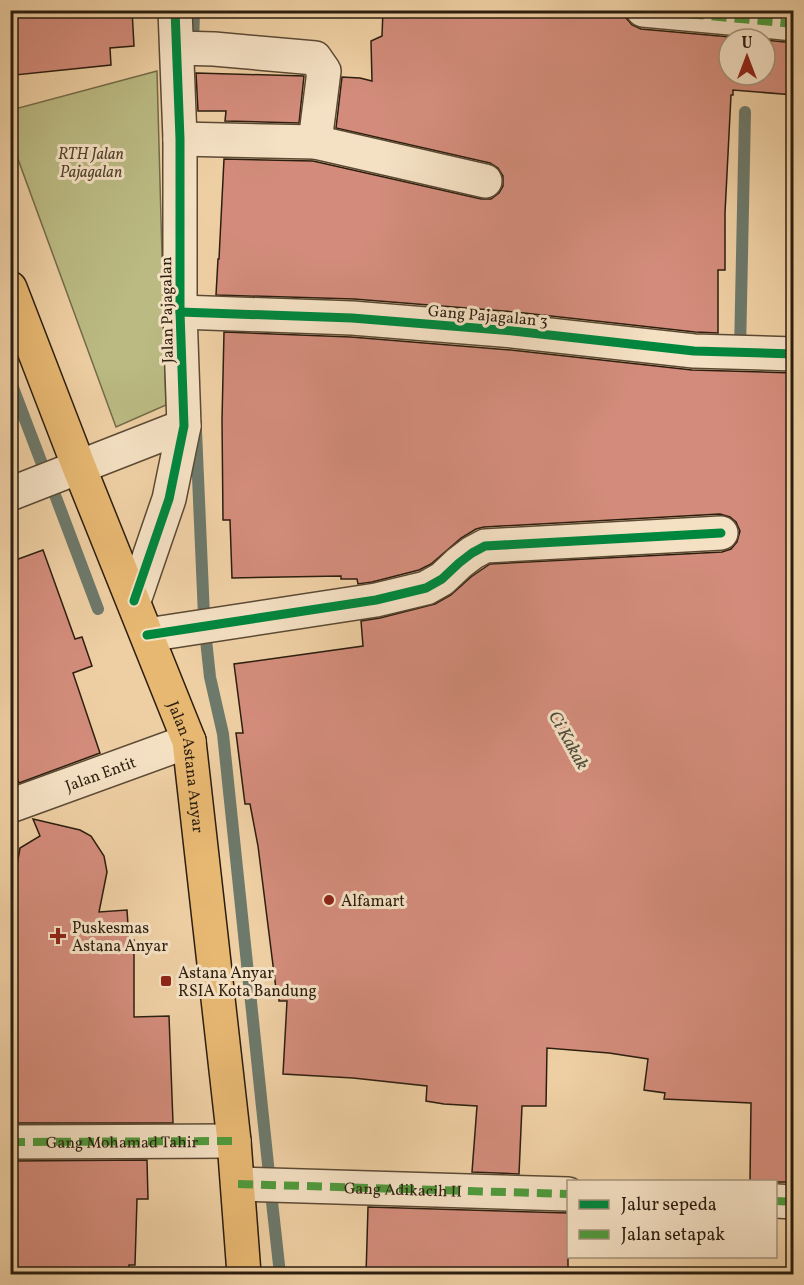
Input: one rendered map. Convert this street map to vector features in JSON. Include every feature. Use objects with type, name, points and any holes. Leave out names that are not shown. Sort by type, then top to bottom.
[{"type":"main road","name":"Jalan Astana Anyar","points":[[10,288],[189,741],[234,1141],[244,1275]]},
{"type":"street","name":"Jalan Pajagalan","points":[[134,601],[169,499],[184,426],[180,312],[190,139],[188,48],[175,10]]},
{"type":"street","points":[[643,10],[794,24]]},
{"type":"street","points":[[188,48],[315,58],[324,71],[315,142]]},
{"type":"street","points":[[190,139],[315,142],[485,181]]},
{"type":"street","name":"Gang Pajagalan 3","points":[[180,312],[352,318],[694,351],[794,354]]},
{"type":"street","points":[[10,494],[184,426]]},
{"type":"street","points":[[147,635],[376,600],[426,588],[442,579],[472,553],[485,546],[721,532]]},
{"type":"street","name":"Jalan Entit","points":[[10,806],[189,741]]},
{"type":"street","name":"Gang Mohamad Tahir","points":[[10,1142],[234,1141]]},
{"type":"street","name":"Gang Adikacih II","points":[[238,1184],[567,1194]]},
{"type":"street","points":[[777,1201],[794,1202]]},
{"type":"green space","name":"RTH Jalan Pajagalan","points":[[157,71],[166,405],[116,427],[11,140],[11,110]]},
{"type":"building","points":[[10,10],[132,10],[134,46],[110,48],[111,65],[15,75]]},
{"type":"building","points":[[383,10],[625,10],[626,18],[632,25],[641,29],[717,36],[717,87],[777,87],[777,41],[794,43],[794,95],[733,90],[733,95],[731,95],[725,213],[725,270],[718,270],[718,333],[515,312],[354,299],[216,295],[224,159],[313,161],[481,199],[491,199],[499,193],[503,186],[503,176],[498,168],[490,163],[336,128],[342,77],[372,81],[371,41],[382,36]]},
{"type":"building","points":[[196,73],[304,76],[299,123],[225,121],[226,111],[198,111]]},
{"type":"building","points":[[224,332],[351,337],[511,350],[692,370],[794,373],[794,1182],[750,1180],[751,1103],[664,1099],[665,1093],[644,1090],[648,1059],[547,1048],[546,1106],[522,1106],[519,1174],[472,1172],[477,1106],[426,1101],[427,1086],[353,1078],[283,1074],[287,1001],[279,1001],[279,989],[276,989],[258,846],[250,804],[245,804],[236,733],[243,733],[234,664],[363,646],[361,621],[435,604],[451,595],[490,564],[722,552],[731,549],[737,542],[740,531],[736,522],[720,514],[484,527],[461,538],[431,564],[419,570],[372,582],[358,584],[357,579],[341,579],[341,576],[232,578],[230,520],[223,520]]},
{"type":"building","points":[[43,550],[75,639],[82,637],[92,666],[73,673],[100,753],[19,783],[10,761],[10,562]]},
{"type":"building","points":[[33,819],[80,830],[91,836],[104,856],[107,872],[99,912],[127,910],[129,940],[134,940],[134,1017],[169,1016],[173,1123],[10,1123],[10,868],[17,865],[20,848],[40,836]]},
{"type":"building","points":[[147,1160],[148,1199],[137,1199],[135,1265],[129,1265],[129,1275],[10,1275],[10,1161]]},
{"type":"building","points":[[368,1207],[567,1213],[568,1275],[366,1275]]},
{"type":"waterway","points":[[193,48],[194,10]]},
{"type":"waterway","points":[[740,351],[745,112]]},
{"type":"waterway","points":[[10,380],[42,464]]},
{"type":"waterway","points":[[196,431],[204,616]]},
{"type":"waterway","points":[[55,495],[98,609]]},
{"type":"waterway","points":[[206,640],[210,677],[223,734],[269,1174]]},
{"type":"waterway","points":[[272,1202],[280,1274]]},
{"type":"marked path","points":[[643,10],[794,24]]},
{"type":"marked path","points":[[10,1142],[234,1141]]},
{"type":"marked path","points":[[238,1184],[567,1194]]},
{"type":"marked path","points":[[777,1201],[794,1202]]},
{"type":"cycle path","points":[[134,601],[169,499],[184,426],[180,312],[180,139],[175,10]]},
{"type":"cycle path","points":[[180,312],[352,318],[513,331],[694,351],[794,354]]},
{"type":"cycle path","points":[[147,635],[376,600],[426,588],[442,579],[472,553],[485,546],[721,533]]},
{"type":"place","name":"Alfamart","points":[[329,900]]},
{"type":"place","name":"Puskesmas Astana Anyar","points":[[58,936]]},
{"type":"place","name":"Astana Anyar RSIA Kota Bandung","points":[[166,981]]},
{"type":"water label","name":"Ci Kakak","points":[[569,740]]}]
